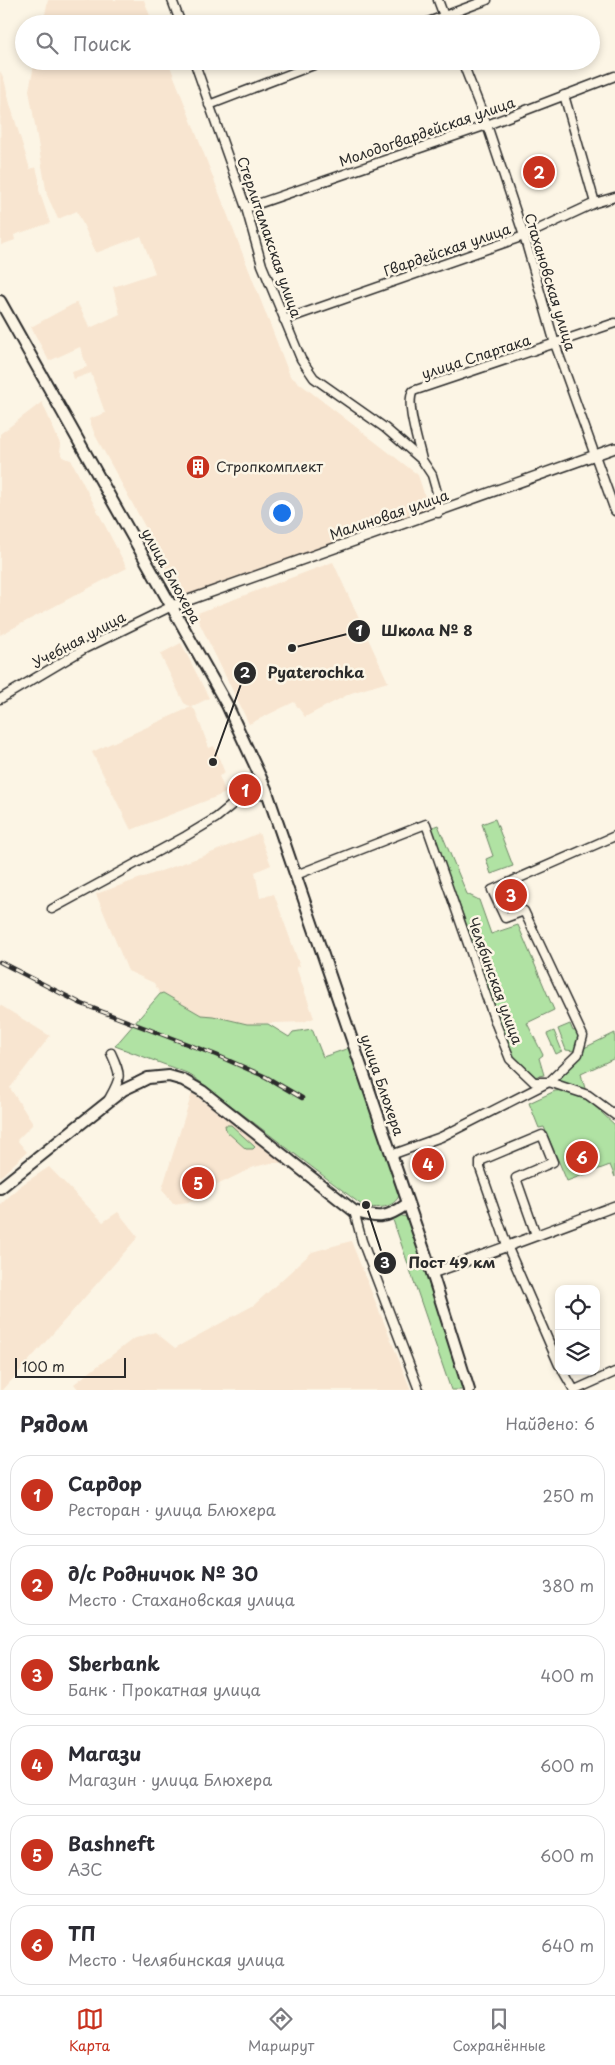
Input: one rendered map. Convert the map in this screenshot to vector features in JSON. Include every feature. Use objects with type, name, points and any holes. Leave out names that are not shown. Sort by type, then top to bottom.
[{"type":"main road","name":"улица Блюхера","points":[[0,301],[227,705],[268,793],[432,1273],[469,1390]]},
{"type":"main road","points":[[0,1188],[123,1090],[148,1078],[169,1076],[183,1080],[202,1091],[354,1211],[372,1217],[382,1217],[396,1212],[407,1204]]},
{"type":"street","points":[[172,0],[178,15]]},
{"type":"street","points":[[438,0],[444,15]]},
{"type":"street","points":[[456,15],[487,0]]},
{"type":"street","name":"Стерлитамакская улица","points":[[197,70],[246,208],[262,265],[301,359],[314,378],[385,428],[422,460],[432,475],[438,496],[438,512]]},
{"type":"street","points":[[209,105],[300,70]]},
{"type":"street","name":"Стахановская улица","points":[[466,70],[487,125],[524,236],[555,344],[615,511]]},
{"type":"street","name":"Молодогвардейская улица","points":[[246,208],[487,125],[615,76]]},
{"type":"street","points":[[564,94],[595,203]]},
{"type":"street","name":"Гвардейская улица","points":[[284,320],[524,236],[595,203],[615,198]]},
{"type":"street","name":"улица Спартака","points":[[422,460],[411,409],[410,396],[412,391],[615,323]]},
{"type":"street","name":"Малиновая улица","points":[[172,606],[615,448]]},
{"type":"street","name":"Учебная улица","points":[[0,699],[84,648],[172,606]]},
{"type":"street","points":[[52,909],[186,836],[216,818],[239,799],[268,793]]},
{"type":"street","name":"Челябинская улица","points":[[296,875],[426,824],[510,1059],[534,1082],[549,1082],[588,1095],[615,1115]]},
{"type":"street","points":[[391,1155],[441,1137],[549,1082],[578,1054],[583,1036],[524,911],[504,918],[492,890],[615,836]]},
{"type":"street","points":[[107,1102],[120,1079],[118,1069],[111,1054]]},
{"type":"street","points":[[536,1235],[516,1178],[553,1162],[542,1135],[480,1161],[480,1168],[508,1248],[555,1356]]},
{"type":"street","points":[[432,1273],[508,1248],[536,1235],[615,1206]]},
{"type":"street","points":[[354,1211],[366,1249],[419,1390]]},
{"type":"street","points":[[565,1375],[574,1390],[615,1372]]},
{"type":"shaded area","points":[[48,0],[144,0],[150,15],[45,15]]},
{"type":"shaded area","points":[[33,70],[171,70],[290,376],[418,475],[429,509],[185,597],[177,593],[148,539],[149,534],[95,435],[89,419],[105,413],[91,373],[74,379],[72,372],[87,367],[80,347],[49,361],[31,327],[77,302],[90,328],[120,314],[113,287],[155,273],[141,236],[96,253],[77,211],[58,219],[47,195],[29,90]]},
{"type":"shaded area","points":[[0,71],[30,169],[36,167],[39,190],[50,223],[14,235],[15,240],[1,245]]},
{"type":"shaded area","points":[[42,402],[61,446],[60,451],[64,458],[71,460],[127,568],[0,635],[0,434]]},
{"type":"shaded area","points":[[333,562],[388,682],[351,693],[305,717],[294,702],[249,724],[195,614]]},
{"type":"shaded area","points":[[181,643],[209,698],[191,707],[184,703],[160,654]]},
{"type":"shaded area","points":[[191,707],[195,710],[209,748],[214,746],[225,773],[219,776],[226,793],[131,830],[92,752]]},
{"type":"shaded area","points":[[259,833],[271,865],[255,872],[260,898],[274,894],[300,966],[296,967],[314,1018],[303,1022],[247,1024],[201,1015],[163,993],[160,994],[154,983],[128,971],[96,894],[206,855]]},
{"type":"shaded area","points":[[0,1005],[50,1036],[10,1088],[33,1124],[17,1140],[27,1152],[0,1177]]},
{"type":"shaded area","points":[[192,1093],[287,1163],[271,1163],[254,1167],[215,1186],[196,1201],[173,1204],[162,1189]]},
{"type":"shaded area","points":[[49,1167],[103,1222],[118,1212],[138,1237],[3,1390],[0,1390],[0,1205],[20,1186]]},
{"type":"shaded area","points":[[351,1241],[411,1390],[79,1390],[74,1384],[133,1339],[155,1332],[175,1348],[254,1305],[312,1252]]},
{"type":"green space","points":[[495,819],[513,866],[491,874],[486,859],[493,856],[482,824]]},
{"type":"green space","points":[[438,825],[467,894],[479,900],[491,934],[518,925],[554,1010],[527,1023],[543,1055],[539,1058],[544,1075],[533,1077],[512,1056],[458,901],[430,828]]},
{"type":"green space","points":[[163,993],[201,1015],[247,1024],[268,1024],[289,1037],[293,1032],[312,1029],[323,1057],[349,1048],[400,1194],[394,1203],[374,1208],[363,1206],[187,1073],[115,1046],[160,994]]},
{"type":"green space","points":[[570,1024],[573,1031],[577,1030],[578,1043],[574,1051],[566,1050],[558,1029]]},
{"type":"green space","points":[[554,1031],[562,1051],[556,1054],[547,1034]]},
{"type":"green space","points":[[615,1033],[615,1058],[581,1074],[586,1092],[559,1082],[558,1078],[580,1057],[584,1048]]},
{"type":"green space","points":[[565,1090],[588,1100],[615,1125],[615,1177],[610,1165],[567,1181],[544,1127],[539,1128],[529,1103],[555,1091]]},
{"type":"green space","points":[[225,1125],[231,1125],[255,1147],[253,1149],[246,1149],[226,1131]]},
{"type":"green space","points":[[399,1215],[406,1217],[414,1234],[463,1390],[451,1390],[392,1217]]},
{"type":"railway","points":[[0,962],[82,1004],[216,1055],[266,1077],[302,1098]]},
{"type":"place","name":"д/с Родничок № 30","points":[[539,172]]},
{"type":"place","name":"Стропкомплект","points":[[198,467]]},
{"type":"place","name":"Школа № 8","points":[[292,648]]},
{"type":"place","name":"Pyaterochka","points":[[213,762]]},
{"type":"place","name":"Сардор","points":[[245,790]]},
{"type":"place","name":"Sberbank","points":[[511,895]]},
{"type":"place","name":"ТП","points":[[582,1157]]},
{"type":"place","name":"Магази","points":[[428,1164]]},
{"type":"place","name":"Bashneft","points":[[198,1183]]},
{"type":"place","name":"Пост 49 км","points":[[366,1205]]}]
